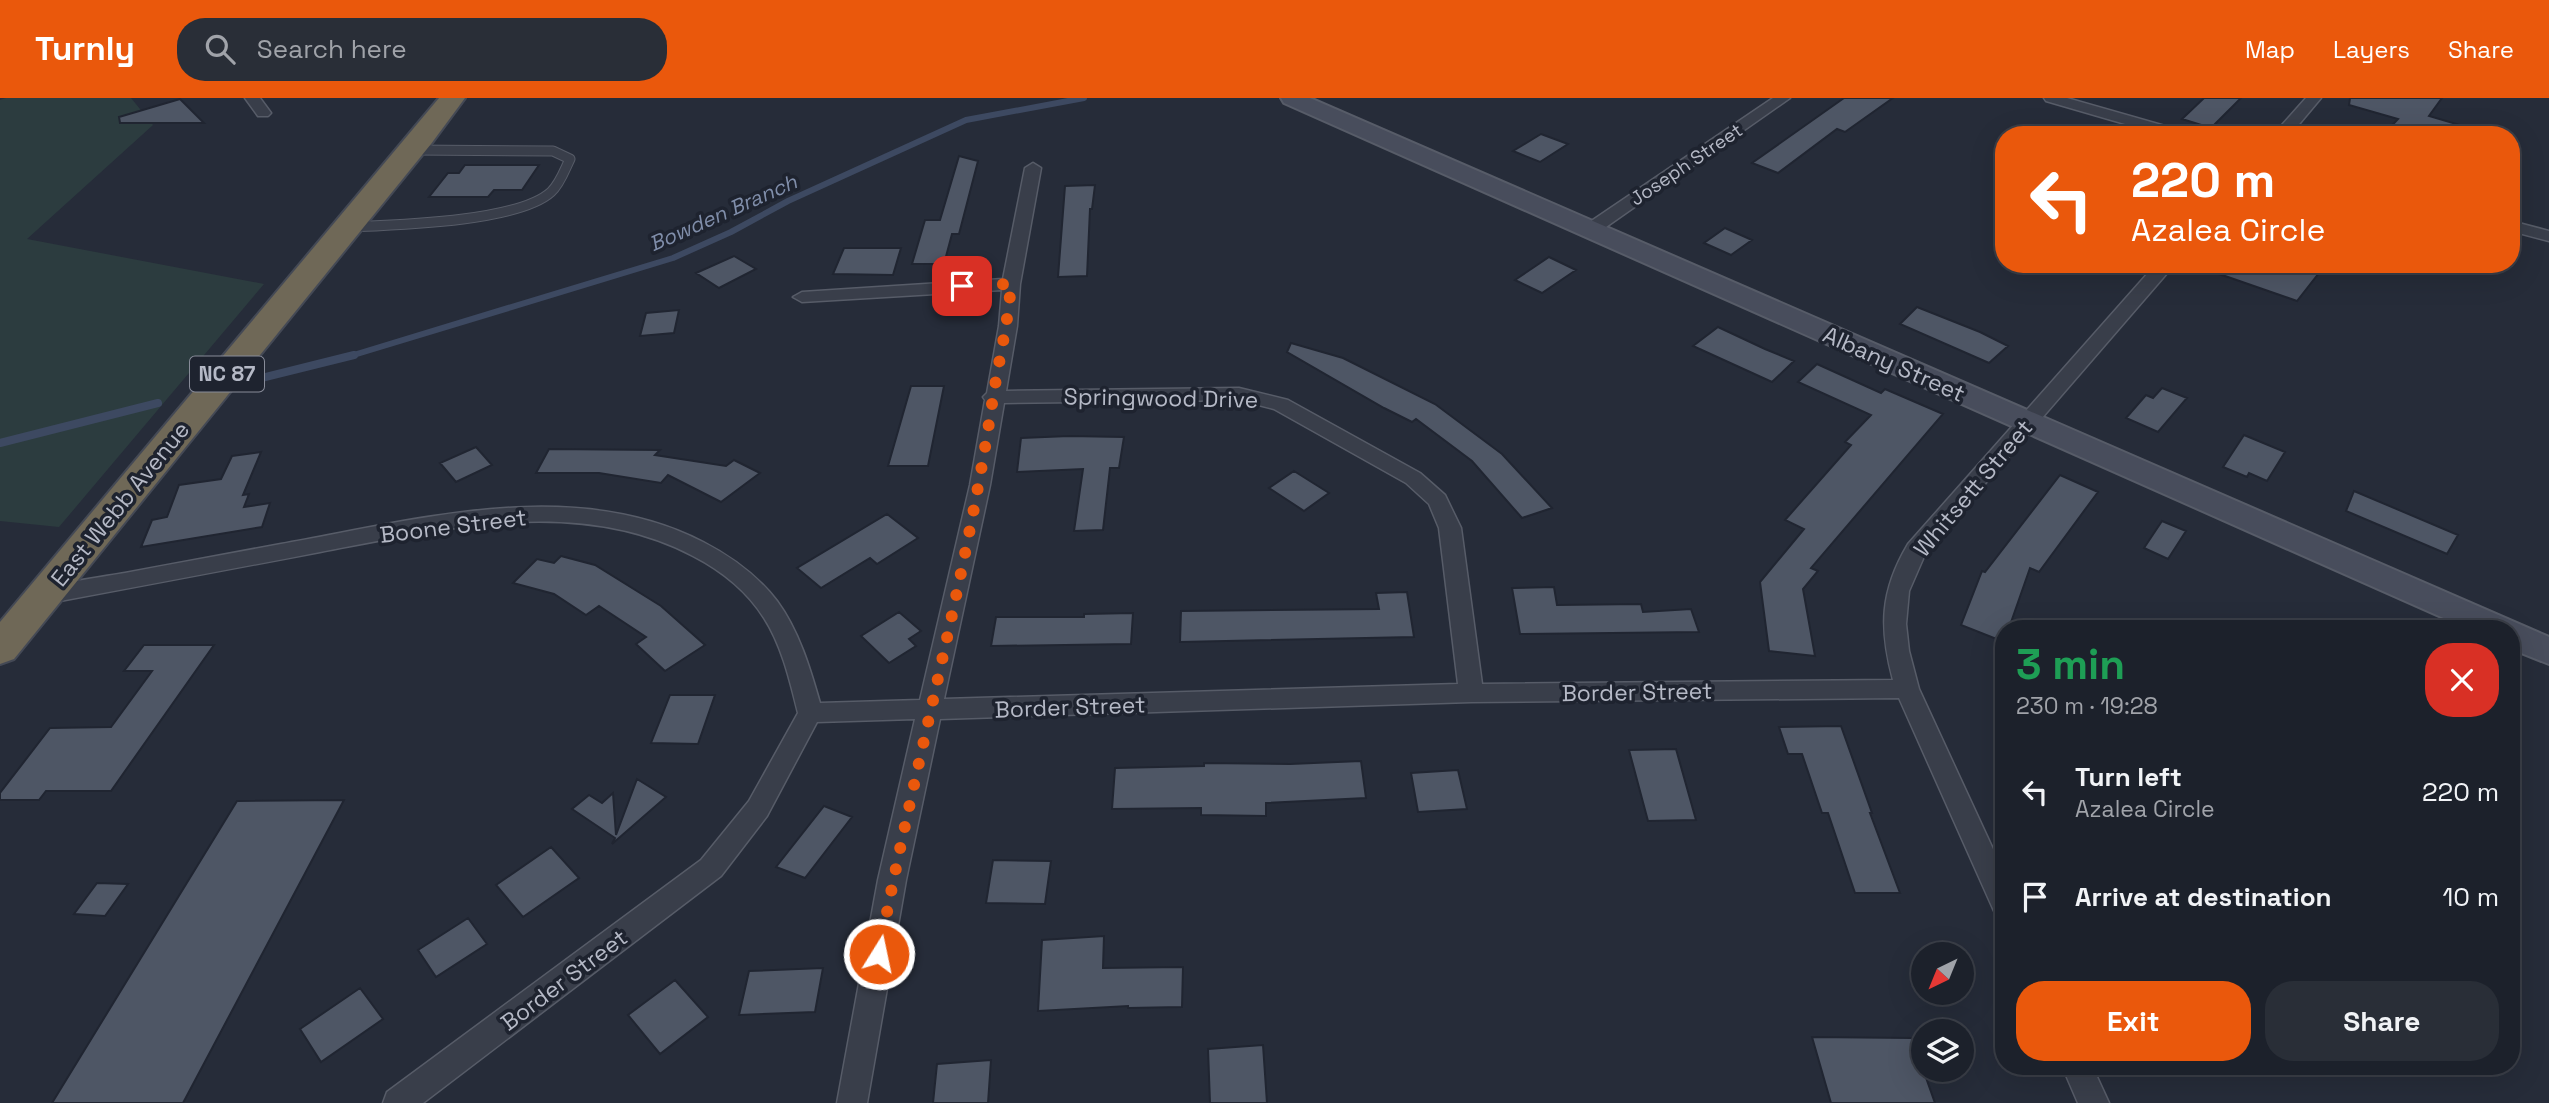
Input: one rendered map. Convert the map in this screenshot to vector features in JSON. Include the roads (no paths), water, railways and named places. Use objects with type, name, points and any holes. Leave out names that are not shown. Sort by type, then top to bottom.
[{"type":"highway","name":"East Webb Avenue","points":[[0,649],[452,98]]},
{"type":"street","points":[[252,98],[263,113]]},
{"type":"street","name":"Albany Street","points":[[1292,98],[2479,620]]},
{"type":"street","name":"Joseph Street","points":[[1590,230],[1783,98]]},
{"type":"street","points":[[2051,98],[2149,126]]},
{"type":"street","points":[[2289,126],[2314,98]]},
{"type":"street","points":[[852,1103],[892,880],[979,485],[1008,326],[1011,284],[1033,168]]},
{"type":"street","points":[[2520,228],[2549,236]]},
{"type":"street","name":"Whitsett Street","points":[[1995,883],[1907,689],[1897,651],[1894,624],[1898,591],[1916,549],[2158,273]]},
{"type":"street","points":[[803,297],[1011,284]]},
{"type":"street","name":"Springwood Drive","points":[[993,397],[1239,394],[1261,397],[1281,404],[1413,478],[1438,500],[1450,528],[1471,694]]},
{"type":"street","name":"Boone Street","points":[[44,596],[359,538],[486,518],[542,515],[587,517],[629,523],[668,534],[703,550],[733,570],[759,594],[779,622],[800,672],[810,713]]},
{"type":"street","points":[[2520,639],[2549,651]]},
{"type":"street","name":"Border Street","points":[[398,1103],[711,868],[741,834],[764,799],[810,713],[929,712],[1471,694],[1907,689]]},
{"type":"street","points":[[2081,1075],[2094,1103]]},
{"type":"lane","points":[[347,228],[429,223],[521,205],[550,193],[570,159],[554,151],[412,150]]},
{"type":"waterway","name":"Bowden Branch","points":[[352,356],[673,258],[731,232],[788,201],[966,120],[1084,98]]},
{"type":"waterway","name":"Bowden Branch","points":[[249,381],[352,356]]},
{"type":"waterway","name":"Bowden Branch","points":[[347,357],[352,356]]},
{"type":"waterway","name":"Bowden Branch","points":[[0,443],[158,403]]}]
